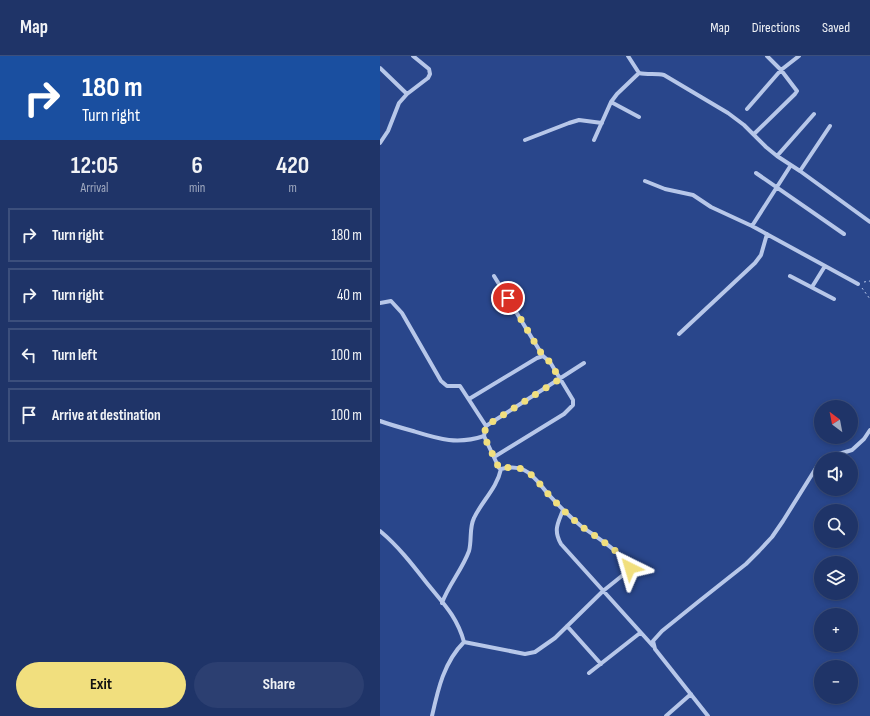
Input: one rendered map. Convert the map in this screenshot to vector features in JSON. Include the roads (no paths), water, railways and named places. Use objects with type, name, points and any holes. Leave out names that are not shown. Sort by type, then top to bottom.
[{"type":"street","points":[[380,143],[388,130],[399,103],[407,94],[428,78],[430,74],[428,67],[413,56]]},
{"type":"street","points":[[628,56],[639,73],[646,75],[658,73],[673,80],[728,113],[754,134],[777,156],[870,222]]},
{"type":"street","points":[[754,134],[797,91],[781,70],[767,56]]},
{"type":"street","points":[[747,109],[781,70],[799,56]]},
{"type":"street","points":[[380,68],[407,94]]},
{"type":"street","points":[[594,140],[611,102],[621,89],[639,73]]},
{"type":"street","points":[[611,102],[639,117]]},
{"type":"street","points":[[777,156],[814,114]]},
{"type":"street","points":[[525,140],[579,120],[602,123]]},
{"type":"street","points":[[800,171],[830,126]]},
{"type":"street","points":[[752,226],[790,165]]},
{"type":"street","points":[[756,173],[844,234]]},
{"type":"street","points":[[645,181],[665,189],[693,195],[711,207],[752,226],[858,284]]},
{"type":"street","points":[[678,334],[755,263],[761,255],[767,234]]},
{"type":"street","points":[[812,287],[825,266]]},
{"type":"street","points":[[494,276],[543,356],[547,358],[573,400],[573,405],[569,410],[494,457]]},
{"type":"street","points":[[790,276],[834,300]]},
{"type":"street","points":[[380,303],[391,301],[402,313],[441,381],[446,386],[460,386],[486,426],[484,436],[501,469],[497,481],[473,519],[471,526],[471,543],[468,552],[459,571],[448,588],[442,603]]},
{"type":"street","points":[[469,399],[537,358],[543,356]]},
{"type":"street","points":[[486,426],[584,363]]},
{"type":"street","points":[[380,422],[436,439],[452,441],[476,439],[484,436]]},
{"type":"street","points":[[846,452],[852,450],[864,439],[870,430]]},
{"type":"street","points":[[464,642],[530,654],[546,646],[603,591],[630,568],[629,565],[612,549],[563,510],[530,474],[524,470],[509,467],[501,469]]},
{"type":"street","points":[[655,649],[653,642],[656,637],[746,564],[772,537],[814,472]]},
{"type":"street","points":[[563,510],[556,529],[558,539],[561,544],[655,649],[708,716]]},
{"type":"street","points":[[380,531],[399,548],[453,615],[461,630],[464,642]]},
{"type":"street","points":[[567,626],[601,664]]},
{"type":"street","points":[[589,673],[640,633]]},
{"type":"street","points":[[432,716],[441,680],[446,668],[456,650],[464,642]]},
{"type":"street","points":[[666,716],[691,694]]}]
